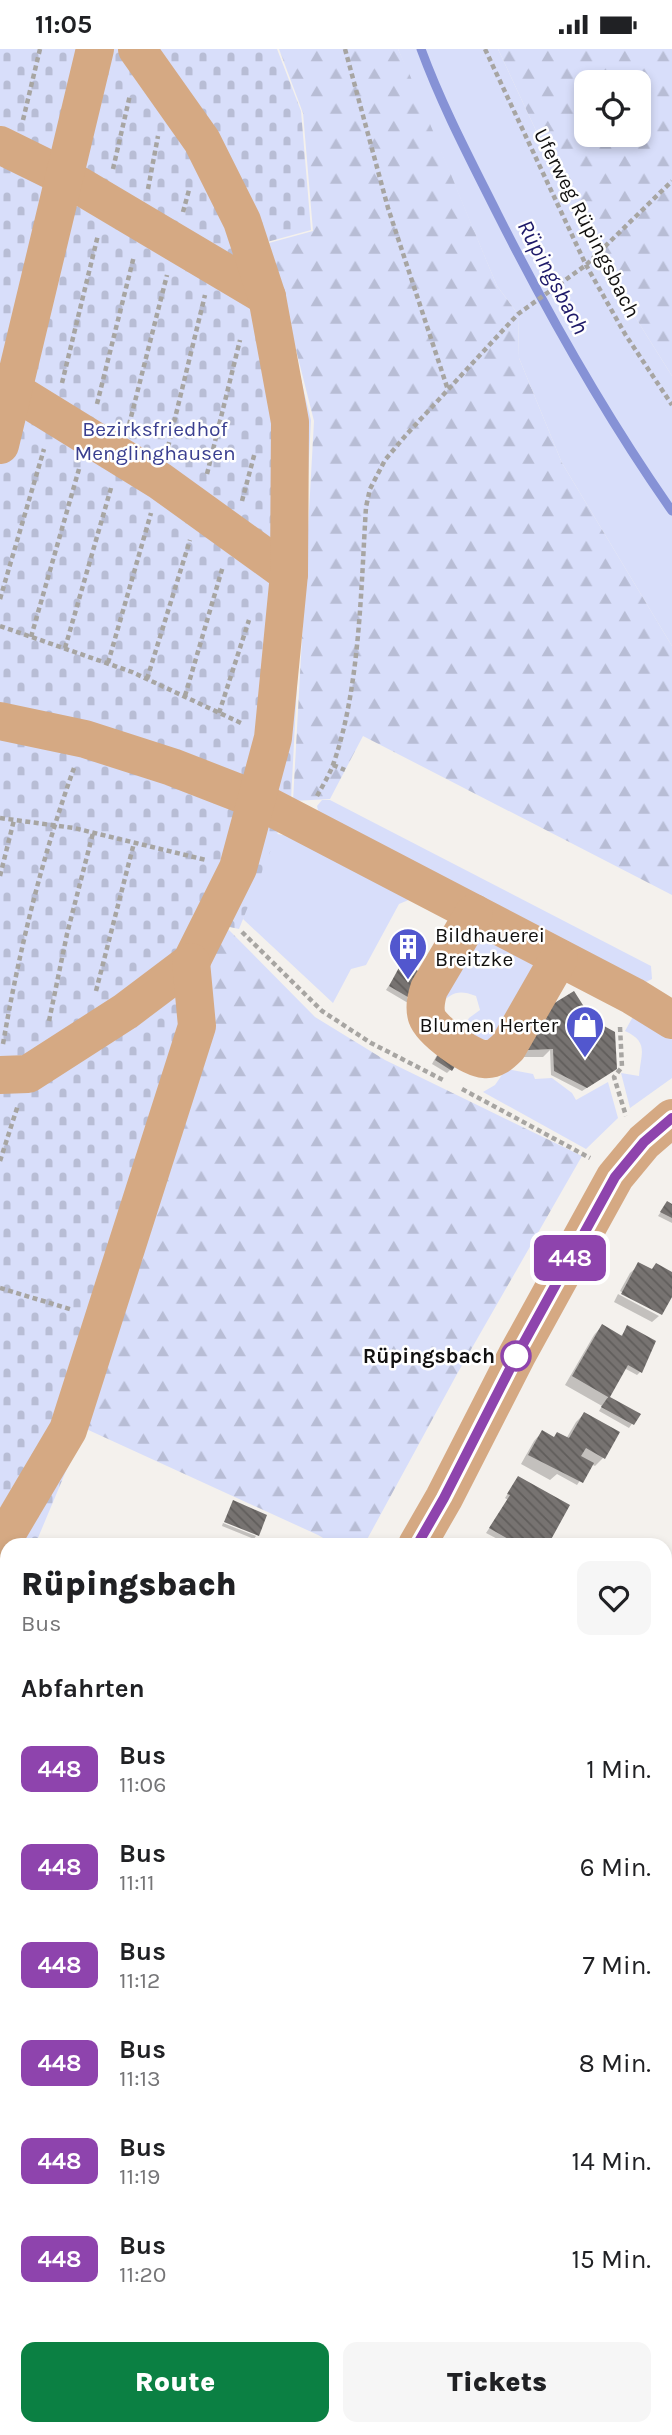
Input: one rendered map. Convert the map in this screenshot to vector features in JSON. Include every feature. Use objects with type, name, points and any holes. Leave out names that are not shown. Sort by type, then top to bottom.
[{"type":"street","points":[[0,445],[7,389],[65,177],[95,49]]},
{"type":"street","points":[[17,1066],[83,1038],[191,962],[230,883],[257,800],[273,738],[289,574],[290,422],[260,293],[237,211],[202,141],[138,51]]},
{"type":"street","points":[[8,149],[65,177],[260,293]]},
{"type":"street","points":[[7,389],[160,481],[289,574]]},
{"type":"street","points":[[0,721],[85,739],[172,767],[257,800],[656,1009],[672,1020]]},
{"type":"street","points":[[474,913],[429,989],[425,1003],[427,1018],[438,1034],[482,1059],[497,1057],[508,1047],[559,958]]},
{"type":"street","points":[[4,1538],[68,1430],[197,1026],[191,962]]},
{"type":"street","points":[[421,1538],[615,1177],[644,1142],[672,1118]]},
{"type":"path","points":[[8,149],[40,49]]},
{"type":"path","points":[[345,49],[388,208],[448,390]]},
{"type":"path","name":"Uferweg Rüpingsbach","points":[[485,49],[584,267],[672,405]]},
{"type":"path","points":[[106,201],[138,51]]},
{"type":"path","points":[[142,223],[166,90]]},
{"type":"path","points":[[303,823],[333,765],[343,731],[358,625],[366,507],[370,489],[385,460],[518,314],[584,267],[672,181]]},
{"type":"path","points":[[147,679],[199,510],[260,293]]},
{"type":"path","points":[[185,696],[256,449]]},
{"type":"path","points":[[219,713],[252,611]]},
{"type":"path","points":[[0,626],[147,679],[273,738]]},
{"type":"path","points":[[0,1161],[17,1066],[23,943],[54,825],[85,739]]},
{"type":"path","points":[[333,765],[345,770]]},
{"type":"path","points":[[0,818],[54,825],[134,843],[230,883],[239,929],[322,1011],[371,1043],[592,1159]]},
{"type":"path","points":[[0,876],[14,820]]},
{"type":"path","points":[[17,1066],[67,934],[93,833]]},
{"type":"path","points":[[83,1038],[134,843]]},
{"type":"path","points":[[619,1022],[622,1067],[614,1077],[627,1120]]},
{"type":"path","points":[[0,1288],[104,1319]]},
{"type":"green space","name":"Bezirksfriedhof Menglinghausen","points":[[0,49],[277,49],[301,111],[311,230],[267,242],[311,420],[291,800],[239,929],[225,926],[212,938],[84,1428],[38,1538],[0,1538]]},
{"type":"green space","points":[[279,49],[398,49],[497,286],[518,314],[519,358],[562,463],[672,646],[672,895],[363,736],[330,799],[293,801],[314,421],[269,243],[313,231],[303,113]]},
{"type":"green space","points":[[398,49],[498,49],[587,240],[672,376],[672,646],[562,463],[519,358],[518,314],[497,286]]},
{"type":"green space","points":[[498,49],[672,49],[672,376],[587,240]]},
{"type":"green space","points":[[322,800],[330,800],[651,966],[652,979],[642,984],[319,814],[317,806]]},
{"type":"green space","points":[[271,833],[308,839],[418,896],[399,904],[366,965],[351,969],[333,1003],[243,919]]},
{"type":"green space","points":[[225,926],[315,1017],[385,1060],[582,1156],[457,1374],[368,1538],[323,1538],[84,1428],[200,988]]},
{"type":"green space","points":[[476,933],[541,962],[498,1042],[460,1035],[469,1018],[480,1010],[476,996],[456,993],[438,1005]]},
{"type":"green space","points":[[635,1013],[672,1032],[672,1078],[630,1108],[621,1073],[639,1076],[641,1044],[625,1031]]},
{"type":"green space","points":[[506,1069],[533,1074],[535,1079],[552,1078],[572,1093],[576,1100],[608,1082],[618,1118],[586,1149],[483,1092],[495,1085]]},
{"type":"building","name":"Bildhauerei Breitzke","points":[[402,962],[427,976],[413,1000],[389,986]]},
{"type":"building","name":"Blumen Herter","points":[[574,991],[588,1013],[584,1015],[615,1032],[617,1069],[587,1088],[554,1071],[553,1049],[528,1050],[530,1018]]},
{"type":"building","points":[[441,1049],[459,1060],[452,1071],[435,1060]]},
{"type":"building","points":[[667,1201],[672,1204],[672,1218],[660,1212]]},
{"type":"building","points":[[638,1262],[652,1269],[656,1263],[672,1272],[672,1297],[662,1315],[621,1294]]},
{"type":"building","points":[[602,1324],[622,1336],[627,1325],[656,1341],[642,1373],[628,1365],[610,1397],[641,1414],[634,1425],[601,1407],[608,1397],[572,1376]]},
{"type":"building","points":[[584,1412],[620,1432],[605,1459],[586,1448],[581,1456],[594,1463],[583,1483],[528,1455],[542,1430],[554,1437],[557,1432],[569,1438]]},
{"type":"building","points":[[518,1476],[570,1505],[552,1538],[507,1538],[489,1528],[510,1495],[507,1494]]},
{"type":"building","points":[[233,1500],[267,1515],[259,1536],[224,1522]]},
{"type":"waterway","name":"Rüpingsbach","points":[[421,49],[457,132],[537,290],[601,403],[672,511]]},
{"type":"bus line","name":"448","points":[[421,1538],[615,1177],[644,1142],[672,1118]]},
{"type":"place","name":"Bildhauerei Breitzke","points":[[408,981]]},
{"type":"place","name":"Blumen Herter","points":[[585,1059]]},
{"type":"place","name":"Rüpingsbach","points":[[516,1356]]}]
